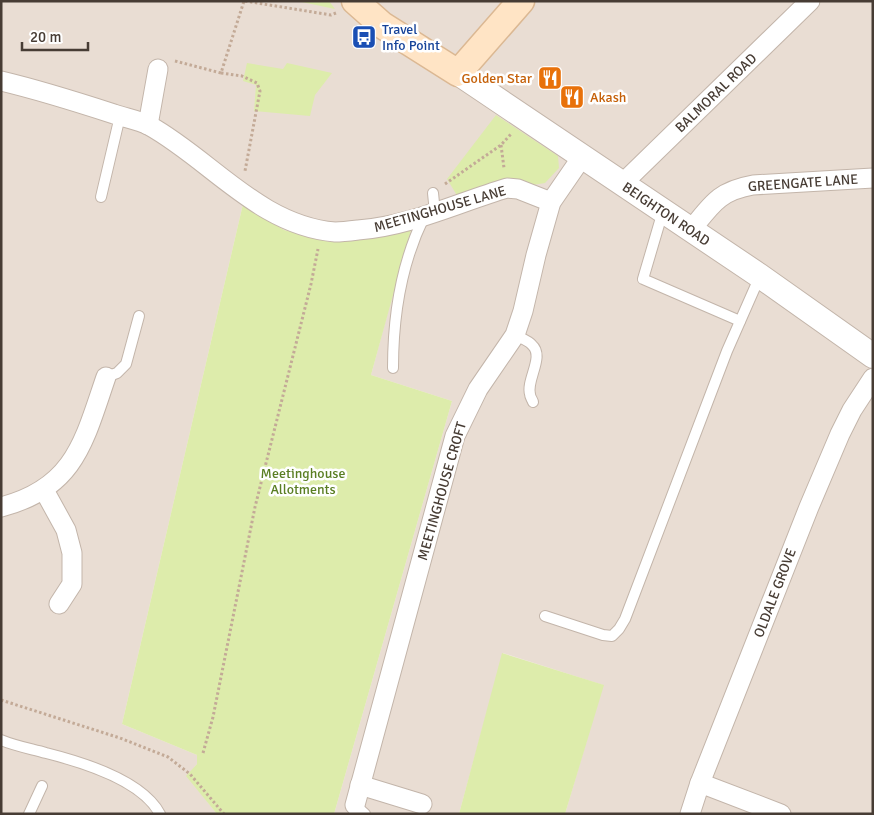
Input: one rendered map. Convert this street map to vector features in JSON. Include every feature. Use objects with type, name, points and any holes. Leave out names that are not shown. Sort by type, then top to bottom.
[{"type":"main road","points":[[357,3],[382,25],[458,73],[521,1]]},
{"type":"street","name":"BALMORAL ROAD","points":[[622,184],[810,1]]},
{"type":"street","points":[[148,125],[158,69]]},
{"type":"street","name":"BEIGHTON ROAD","points":[[458,73],[760,276],[873,356]]},
{"type":"street","name":"MEETINGHOUSE LANE","points":[[1,81],[55,95],[148,125],[178,145],[235,189],[290,221],[322,230],[336,232],[372,229],[429,215],[507,188],[518,189],[551,202]]},
{"type":"street","name":"MEETINGHOUSE CROFT","points":[[360,809],[360,786],[455,436],[478,388],[515,335],[551,202],[582,157]]},
{"type":"street","name":"GREENGATE LANE","points":[[691,230],[720,196],[737,188],[754,184],[873,178]]},
{"type":"street","points":[[1,507],[18,503],[44,490],[72,462],[88,431],[106,378]]},
{"type":"street","name":"OLDALE GROVE","points":[[690,814],[700,784],[832,452],[852,410],[873,378]]},
{"type":"street","points":[[44,490],[66,530],[72,553],[72,584],[59,604]]},
{"type":"street","points":[[700,784],[781,814]]},
{"type":"street","points":[[360,786],[422,804]]},
{"type":"lane","points":[[101,196],[120,116]]},
{"type":"lane","points":[[393,368],[394,320],[406,263],[429,215],[433,193]]},
{"type":"lane","points":[[663,211],[643,279],[740,321]]},
{"type":"lane","points":[[545,616],[603,635],[612,636],[619,629],[629,609],[740,321],[760,276]]},
{"type":"lane","points":[[106,378],[118,372],[126,364],[139,316]]},
{"type":"lane","points":[[515,335],[532,344],[536,349],[536,362],[529,394],[533,402]]},
{"type":"lane","points":[[1,740],[66,758],[125,780],[156,806],[160,814]]},
{"type":"lane","points":[[29,814],[42,786]]},
{"type":"path","points":[[221,73],[245,1],[331,15],[357,3]]},
{"type":"path","points":[[158,69],[171,60],[221,73],[242,76],[257,83],[260,91],[245,173],[235,189]]},
{"type":"path","points":[[433,193],[502,145],[524,118]]},
{"type":"path","points":[[502,145],[505,172]]},
{"type":"path","points":[[203,753],[215,709],[255,506],[311,284],[322,230]]},
{"type":"path","points":[[1,700],[120,738],[168,757],[190,774],[224,814]]},
{"type":"shaded area","points":[[1,1],[873,1],[873,814],[565,814],[603,685],[503,653],[459,814],[334,814],[452,401],[371,375],[410,230],[330,242],[284,230],[243,204],[122,724],[197,755],[197,764],[187,776],[217,814],[1,814]]},
{"type":"green space","points":[[297,1],[329,1],[335,9]]},
{"type":"green space","points":[[247,63],[283,69],[287,63],[332,73],[315,95],[310,116],[254,111],[256,85],[243,81]]},
{"type":"green space","points":[[496,115],[558,156],[559,168],[545,183],[458,197],[447,179]]},
{"type":"green space","name":"Meetinghouse Allotments","points":[[243,204],[284,230],[330,242],[411,230],[371,375],[452,401],[334,814],[217,814],[186,776],[197,764],[197,755],[122,724]]},
{"type":"green space","points":[[502,653],[604,685],[565,814],[459,814]]},
{"type":"place","name":"Travel Info Point","points":[[364,37]]},
{"type":"place","name":"Golden Star","points":[[550,78]]},
{"type":"place","name":"Akash","points":[[572,97]]}]
